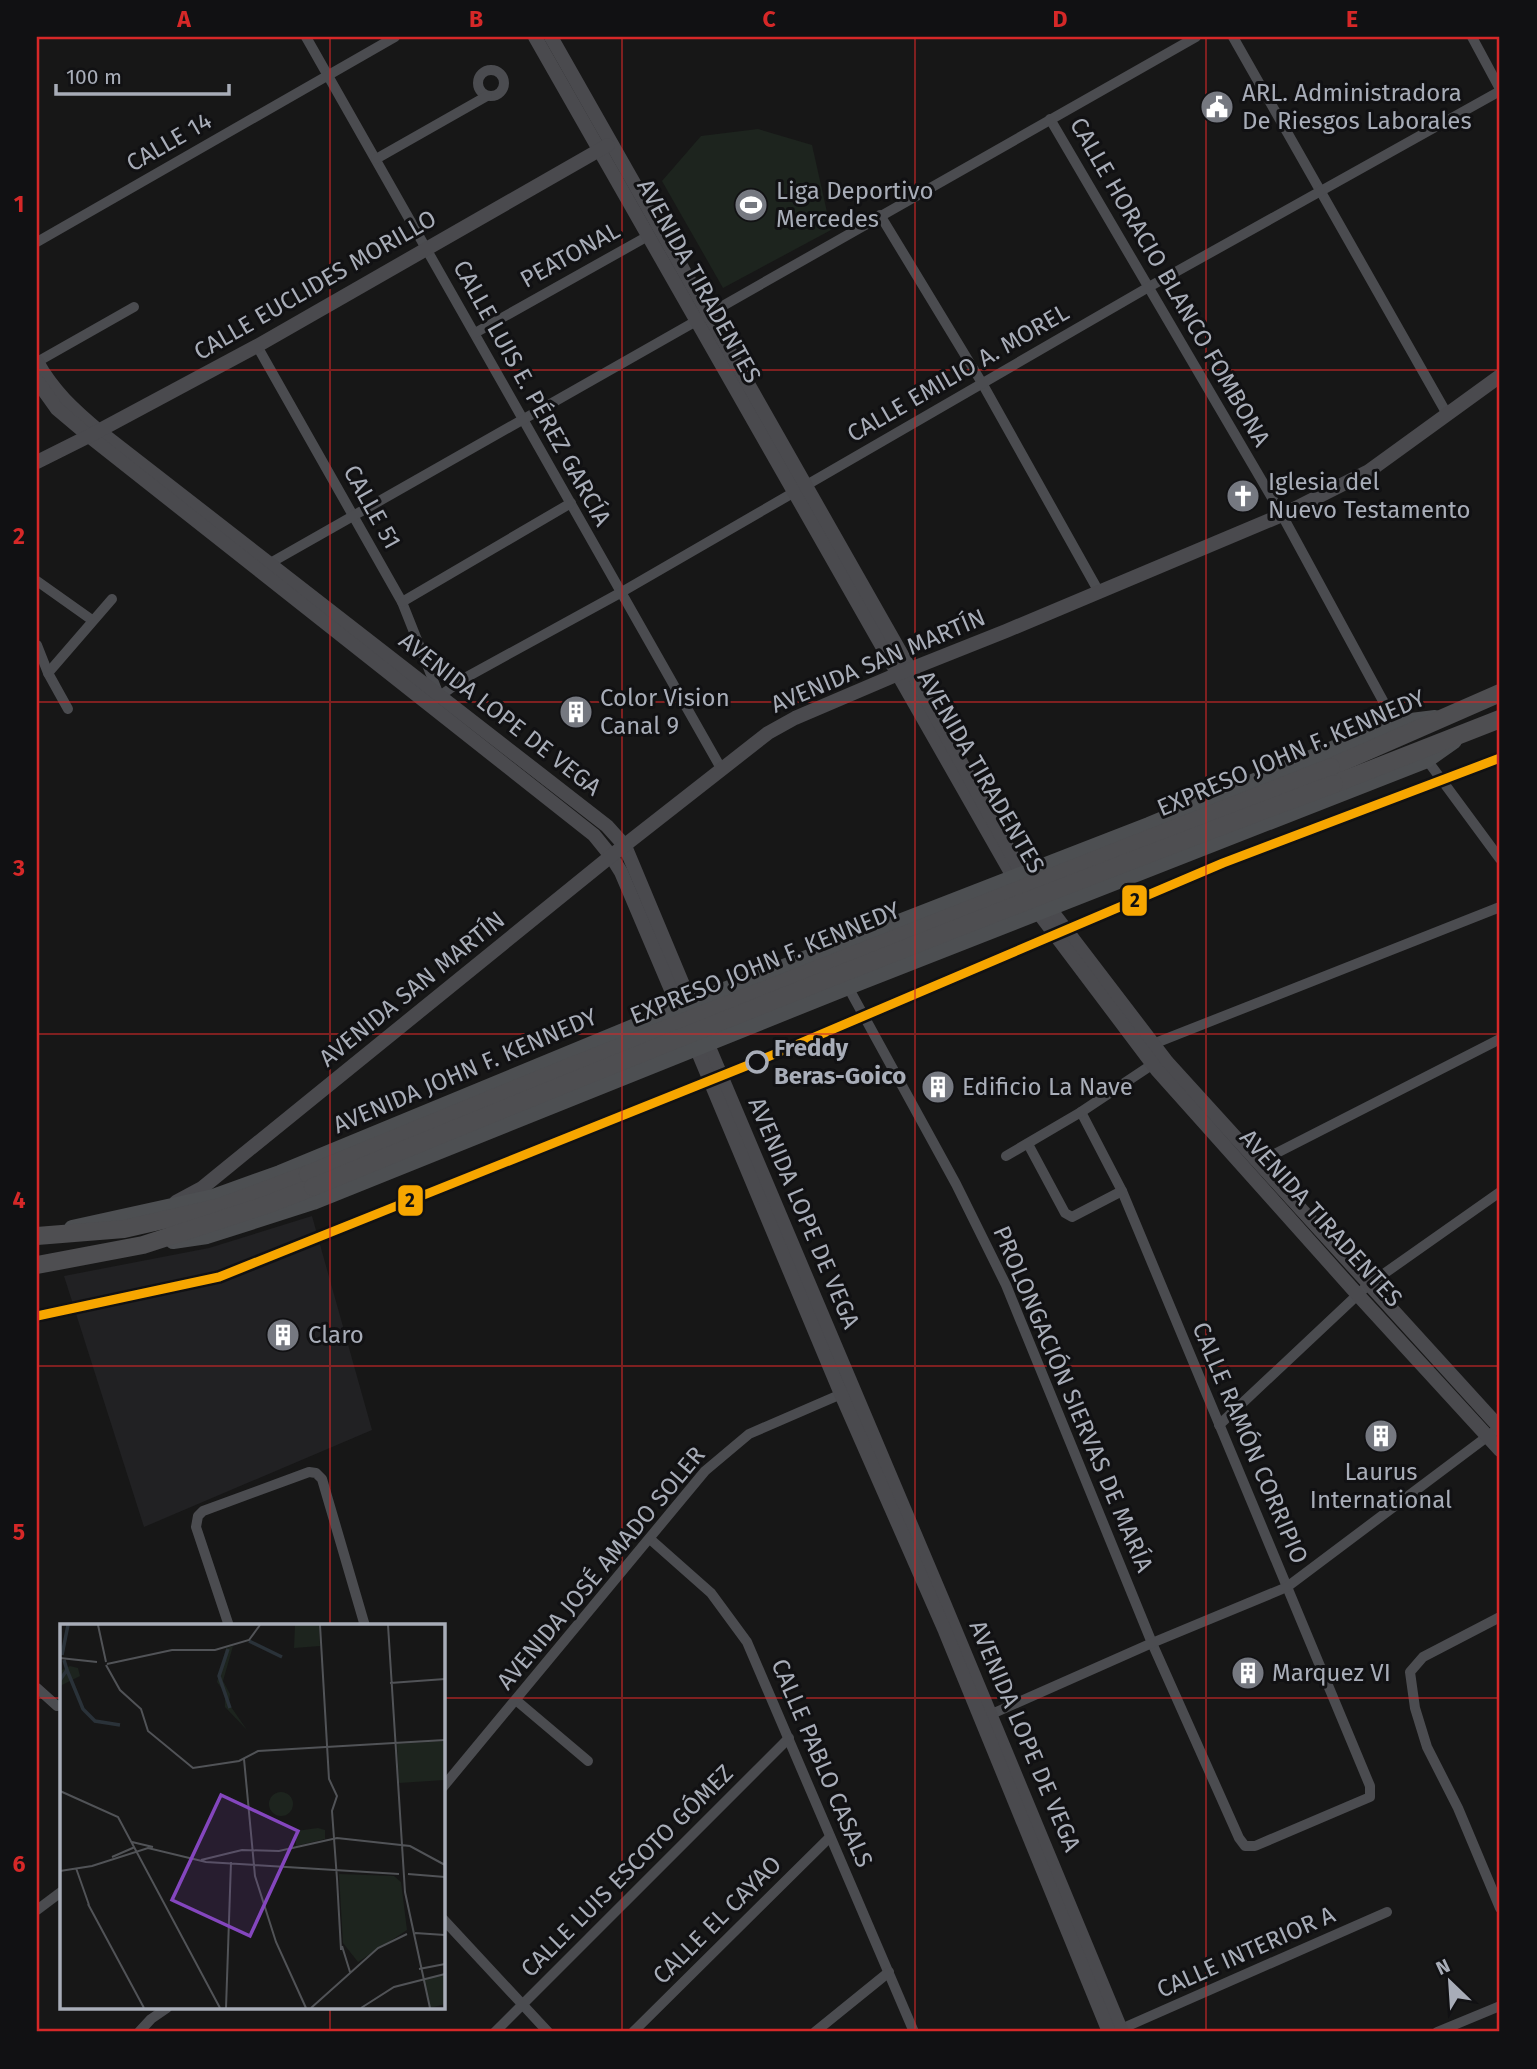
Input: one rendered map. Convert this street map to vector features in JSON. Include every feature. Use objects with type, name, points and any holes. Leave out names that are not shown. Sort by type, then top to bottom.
[{"type":"highway","name":"EXPRESO JOHN F. KENNEDY","points":[[1332,776],[1441,717],[1500,693]]},
{"type":"highway","name":"EXPRESO JOHN F. KENNEDY","points":[[42,1235],[124,1230],[220,1207],[310,1181],[1160,849],[1332,776],[1500,719]]},
{"type":"highway","name":"EXPRESO JOHN F. KENNEDY","points":[[37,1265],[143,1245],[265,1205],[310,1181]]},
{"type":"main road","name":"AVENIDA TIRADENTES","points":[[535,37],[606,146],[904,671],[1017,876],[1153,1044],[1363,1290]]},
{"type":"main road","name":"AVENIDA TIRADENTES","points":[[551,37],[649,236],[701,317]]},
{"type":"main road","name":"CALLE EUCLIDES MORILLO","points":[[37,462],[257,345],[606,146]]},
{"type":"main road","name":"AVENIDA LOPE DE VEGA","points":[[37,362],[47,381],[94,434]]},
{"type":"main road","name":"AVENIDA SAN MARTÍN","points":[[164,1209],[202,1188],[611,856],[768,733],[795,718],[904,671],[1282,515],[1369,471],[1500,376]]},
{"type":"main road","name":"AVENIDA LOPE DE VEGA","points":[[37,381],[57,409],[94,434],[434,700],[607,826],[625,846],[685,1005],[1118,2031]]},
{"type":"main road","name":"AVENIDA LOPE DE VEGA","points":[[434,700],[594,835],[621,872],[685,1005]]},
{"type":"main road","name":"AVENIDA JOHN F. KENNEDY","points":[[42,1235],[213,1197],[280,1173],[685,1005],[1149,825],[1395,723],[1441,717]]},
{"type":"main road","points":[[143,1245],[208,1236],[313,1202],[848,987],[1427,760],[1467,732]]},
{"type":"main road","points":[[1149,825],[1135,837],[1073,861],[1068,867],[1068,880],[1073,887],[1079,888],[1149,862],[1163,863]]},
{"type":"main road","points":[[908,919],[926,920],[989,895],[997,896],[1004,904],[1005,911],[998,920],[940,941],[924,958]]},
{"type":"main road","name":"AVENIDA TIRADENTES","points":[[1044,910],[1153,1064],[1497,1430],[1500,1450]]},
{"type":"main road","points":[[804,960],[792,973],[732,997],[726,1003],[725,1015],[732,1022],[743,1023],[803,998],[821,998]]},
{"type":"main road","points":[[565,1055],[571,1058],[582,1056],[647,1031],[657,1033],[661,1040],[662,1049],[654,1057],[596,1080],[587,1086],[582,1095]]},
{"type":"street","name":"CALLE LUIS E. PÉREZ GARCÍA","points":[[306,37],[722,770]]},
{"type":"street","name":"CALLE 14","points":[[37,242],[396,37]]},
{"type":"street","points":[[263,567],[1196,37]]},
{"type":"street","points":[[1233,37],[1447,414]]},
{"type":"street","points":[[1472,37],[1500,90]]},
{"type":"street","name":"CALLE EMILIO A. MOREL","points":[[434,700],[464,678],[620,593],[1147,288],[1500,90]]},
{"type":"street","points":[[376,159],[487,96]]},
{"type":"street","name":"CALLE HORACIO BLANCO FOMBONA","points":[[1050,119],[1282,515],[1395,723]]},
{"type":"street","points":[[880,215],[982,383],[1100,592]]},
{"type":"street","name":"PEATONAL","points":[[475,333],[649,236]]},
{"type":"street","points":[[37,362],[134,307]]},
{"type":"street","name":"CALLE 51","points":[[257,345],[402,602],[434,700]]},
{"type":"street","points":[[402,602],[571,503]]},
{"type":"street","points":[[37,581],[92,620]]},
{"type":"street","points":[[48,673],[112,599]]},
{"type":"street","points":[[37,645],[48,673],[68,709]]},
{"type":"street","points":[[1427,760],[1500,859]]},
{"type":"street","points":[[1153,1044],[1500,907]]},
{"type":"street","name":"PROLONGACIÓN SIERVAS DE MARÍA","points":[[848,987],[957,1184],[1006,1285],[1152,1643],[1239,1838]]},
{"type":"street","points":[[1257,1163],[1500,1038]]},
{"type":"street","points":[[1006,1156],[1081,1112],[1153,1064]]},
{"type":"street","name":"CALLE RAMÓN CORRIPIO","points":[[1081,1112],[1122,1191],[1370,1786],[1370,1797],[1255,1846],[1245,1846],[1239,1838]]},
{"type":"street","points":[[1028,1144],[1065,1213],[1072,1217],[1122,1191]]},
{"type":"street","points":[[1219,1425],[1363,1290],[1500,1192]]},
{"type":"street","name":"AVENIDA JOSÉ AMADO SOLER","points":[[444,1786],[705,1471],[749,1434],[847,1391]]},
{"type":"street","points":[[986,1716],[1287,1587],[1497,1430]]},
{"type":"street","points":[[228,1624],[196,1527],[198,1516],[203,1511],[309,1472],[316,1473],[322,1479],[364,1624]]},
{"type":"street","name":"CALLE PABLO CASALS","points":[[650,1538],[711,1593],[747,1643],[914,2032]]},
{"type":"street","points":[[1500,1616],[1423,1657],[1410,1672],[1415,1708],[1427,1747],[1458,1808],[1500,1908]]},
{"type":"street","points":[[37,1688],[50,1702],[60,1705]]},
{"type":"street","points":[[517,1701],[588,1761]]},
{"type":"street","name":"CALLE LUIS ESCOTO GÓMEZ","points":[[495,2032],[789,1738]]},
{"type":"street","name":"CALLE EL CAYAO","points":[[633,2032],[830,1837]]},
{"type":"street","points":[[37,1910],[60,1893]]},
{"type":"street","name":"CALLE INTERIOR A","points":[[1118,2031],[1387,1913]]},
{"type":"street","points":[[444,1920],[548,2032]]},
{"type":"street","points":[[815,2032],[888,1972]]},
{"type":"street","points":[[1437,2032],[1500,2006]]},
{"type":"street","points":[[139,2032],[164,2010]]},
{"type":"shaded area","name":"Liga Deportivo Mercedes","points":[[758,129],[812,145],[831,230],[723,288],[662,181],[701,136]]},
{"type":"shaded area","points":[[312,1216],[372,1430],[144,1527],[64,1276],[209,1248]]},
{"type":"transit line","name":"2","points":[[37,1316],[219,1277],[756,1062],[1223,863],[1500,758]]},
{"type":"place","name":"ARL. Administradora De Riesgos Laborales","points":[[1217,107]]},
{"type":"place","name":"Liga Deportivo Mercedes","points":[[751,205]]},
{"type":"place","name":"Iglesia del Nuevo Testamento","points":[[1243,496]]},
{"type":"place","name":"Color Vision Canal 9","points":[[576,712]]},
{"type":"place","name":"Freddy Beras-Goico","points":[[757,1062]]},
{"type":"place","name":"Edificio La Nave","points":[[938,1087]]},
{"type":"place","name":"Claro","points":[[283,1335]]},
{"type":"place","name":"Laurus International","points":[[1381,1436]]},
{"type":"place","name":"Marquez VI","points":[[1248,1673]]}]
